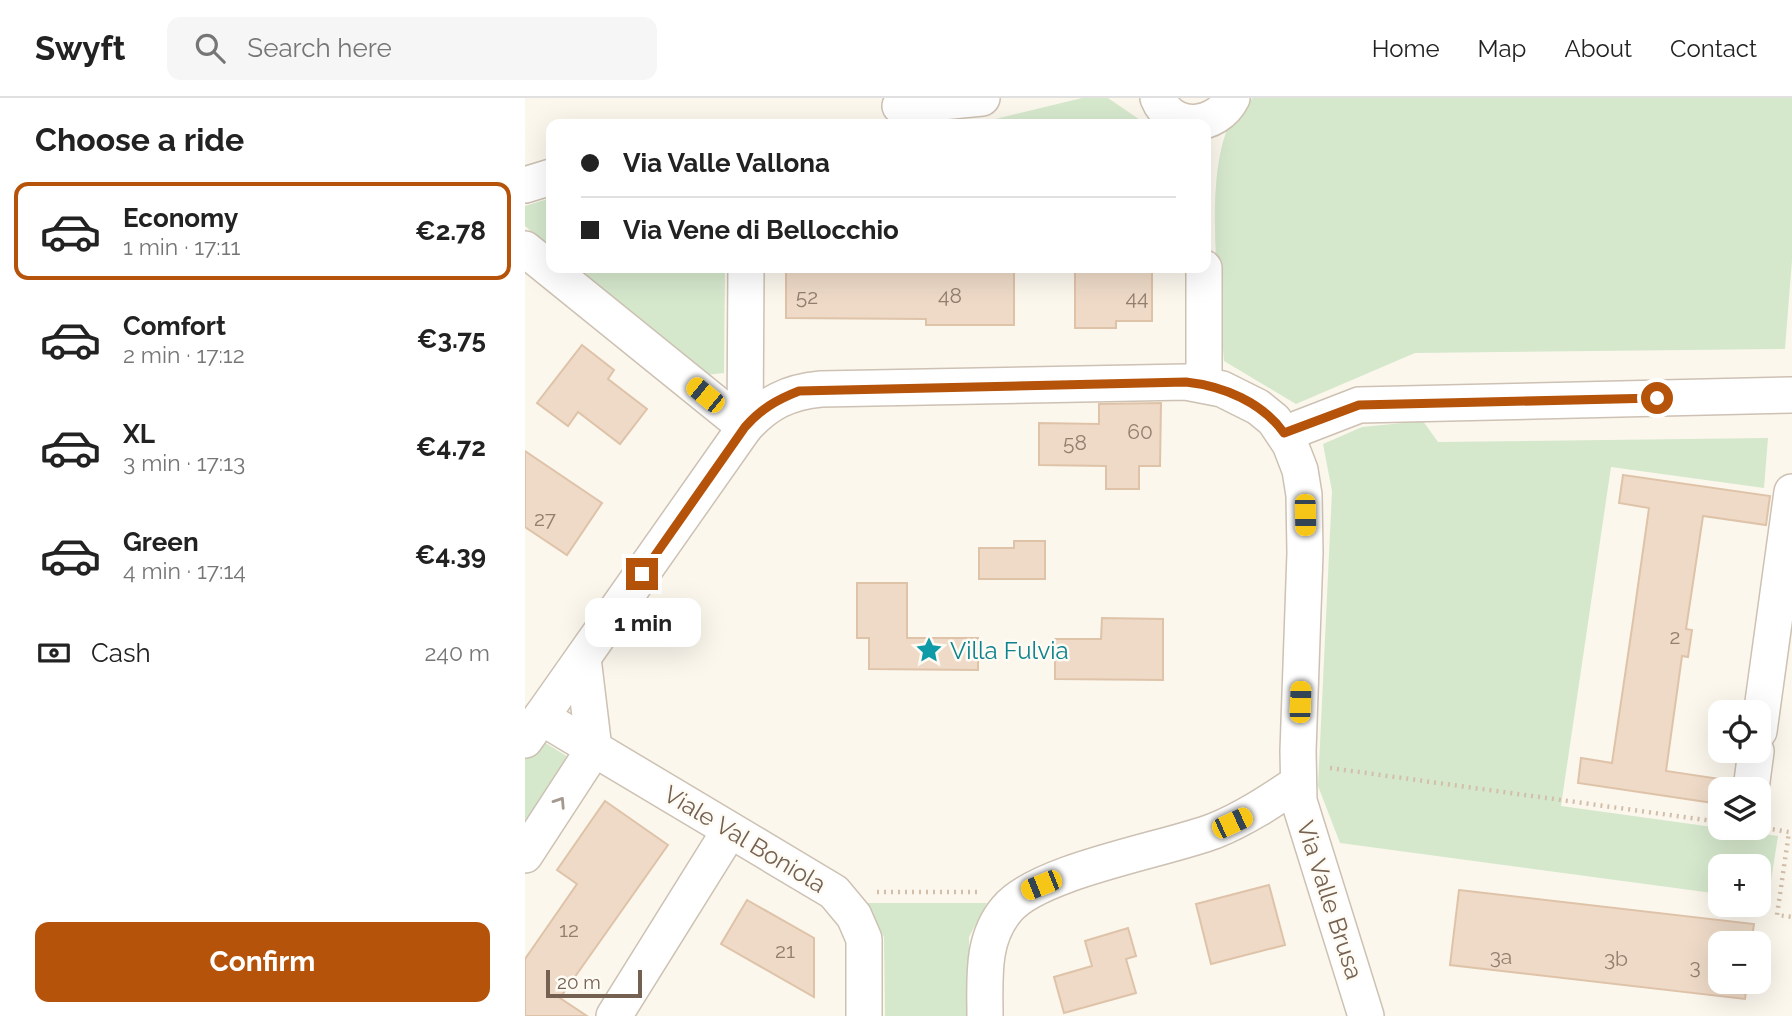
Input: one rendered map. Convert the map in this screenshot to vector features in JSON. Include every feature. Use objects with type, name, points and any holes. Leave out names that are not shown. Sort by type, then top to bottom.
[{"type":"street","points":[[900,106],[982,98]]},
{"type":"street","points":[[1159,98],[1170,114],[1179,119]]},
{"type":"street","points":[[1210,119],[1219,116],[1232,98]]},
{"type":"street","points":[[525,185],[546,179]]},
{"type":"street","points":[[525,249],[546,266]]},
{"type":"street","points":[[555,273],[745,427]]},
{"type":"street","points":[[745,427],[746,273]]},
{"type":"street","points":[[1203,384],[1204,273]]},
{"type":"street","points":[[534,717],[583,658],[745,427],[760,411],[776,400],[799,391],[1203,384],[1258,407],[1274,420],[1284,433],[1300,470],[1304,495],[1298,774],[1247,816],[1216,830],[1059,878],[1023,892],[1006,910],[992,933],[986,958],[985,1016]]},
{"type":"street","points":[[1284,433],[1359,405],[1792,395]]},
{"type":"street","points":[[1763,700],[1792,492]]},
{"type":"street","points":[[525,855],[594,749],[583,658]]},
{"type":"street","name":"Viale Val Boniola","points":[[534,717],[594,749],[834,892],[854,916],[864,939],[864,1016]]},
{"type":"street","name":"Via Valle Brusa","points":[[1298,774],[1305,826],[1366,1016]]},
{"type":"street","points":[[614,1016],[730,830]]},
{"type":"path","points":[[1298,774],[1708,820]]},
{"type":"path","points":[[1771,829],[1789,832],[1777,915],[1792,917]]},
{"type":"path","points":[[834,892],[1023,892]]},
{"type":"green space","points":[[1082,98],[1108,98],[1139,119],[996,119]]},
{"type":"green space","points":[[1253,98],[1792,98],[1792,260],[1785,349],[1415,353],[1296,404],[1224,361],[1215,232],[1218,164],[1225,135],[1236,112]]},
{"type":"green space","points":[[546,200],[546,244],[525,226],[525,206]]},
{"type":"green space","points":[[581,273],[725,273],[724,373],[705,375]]},
{"type":"green space","points":[[1423,421],[1438,442],[1768,438],[1764,488],[1611,467],[1561,806],[1708,826],[1708,840],[1771,840],[1771,835],[1778,836],[1771,881],[1771,854],[1708,854],[1708,892],[1340,843],[1318,786],[1332,491],[1323,444],[1362,427]]},
{"type":"green space","points":[[539,739],[573,760],[525,836],[525,758]]},
{"type":"green space","points":[[865,903],[987,903],[969,937],[969,1016],[885,1016],[884,937]]},
{"type":"building","points":[[786,273],[1014,273],[1014,325],[926,325],[926,319],[786,318]]},
{"type":"building","points":[[1075,273],[1152,273],[1152,321],[1116,321],[1116,328],[1075,328]]},
{"type":"building","points":[[582,345],[614,370],[608,379],[647,409],[620,444],[578,412],[568,426],[537,403]]},
{"type":"building","points":[[1161,403],[1160,466],[1139,466],[1139,489],[1106,489],[1106,466],[1039,465],[1039,423],[1099,424],[1099,404]]},
{"type":"building","points":[[525,451],[602,503],[567,555],[525,527]]},
{"type":"building","points":[[1623,475],[1770,496],[1766,525],[1703,516],[1686,629],[1692,630],[1688,657],[1682,656],[1666,771],[1708,777],[1708,802],[1578,783],[1581,758],[1612,763],[1633,621],[1649,508],[1619,503]]},
{"type":"building","points":[[1014,541],[1045,541],[1045,579],[979,579],[979,548],[1014,548]]},
{"type":"building","points":[[857,583],[907,583],[907,638],[978,638],[978,670],[869,669],[869,638],[857,638]]},
{"type":"building","points":[[1102,618],[1163,619],[1163,680],[1055,679],[1055,639],[1101,639]]},
{"type":"building","points":[[605,801],[668,845],[560,998],[587,1016],[525,1016],[525,959],[577,884],[557,870]]},
{"type":"building","points":[[1269,885],[1285,945],[1211,964],[1196,904]]},
{"type":"building","points":[[1459,890],[1754,924],[1753,931],[1708,931],[1708,994],[1746,994],[1745,999],[1450,965]]},
{"type":"building","points":[[747,900],[814,938],[814,997],[721,944]]},
{"type":"building","points":[[1128,928],[1136,956],[1126,959],[1136,993],[1064,1013],[1054,977],[1092,966],[1085,941]]},
{"type":"place","name":"Villa Fulvia","points":[[929,650]]},
{"type":"route","points":[[642,574],[745,427],[760,411],[776,400],[799,391],[1186,382],[1222,389],[1241,398],[1274,420],[1284,433],[1359,405],[1657,398]]}]
